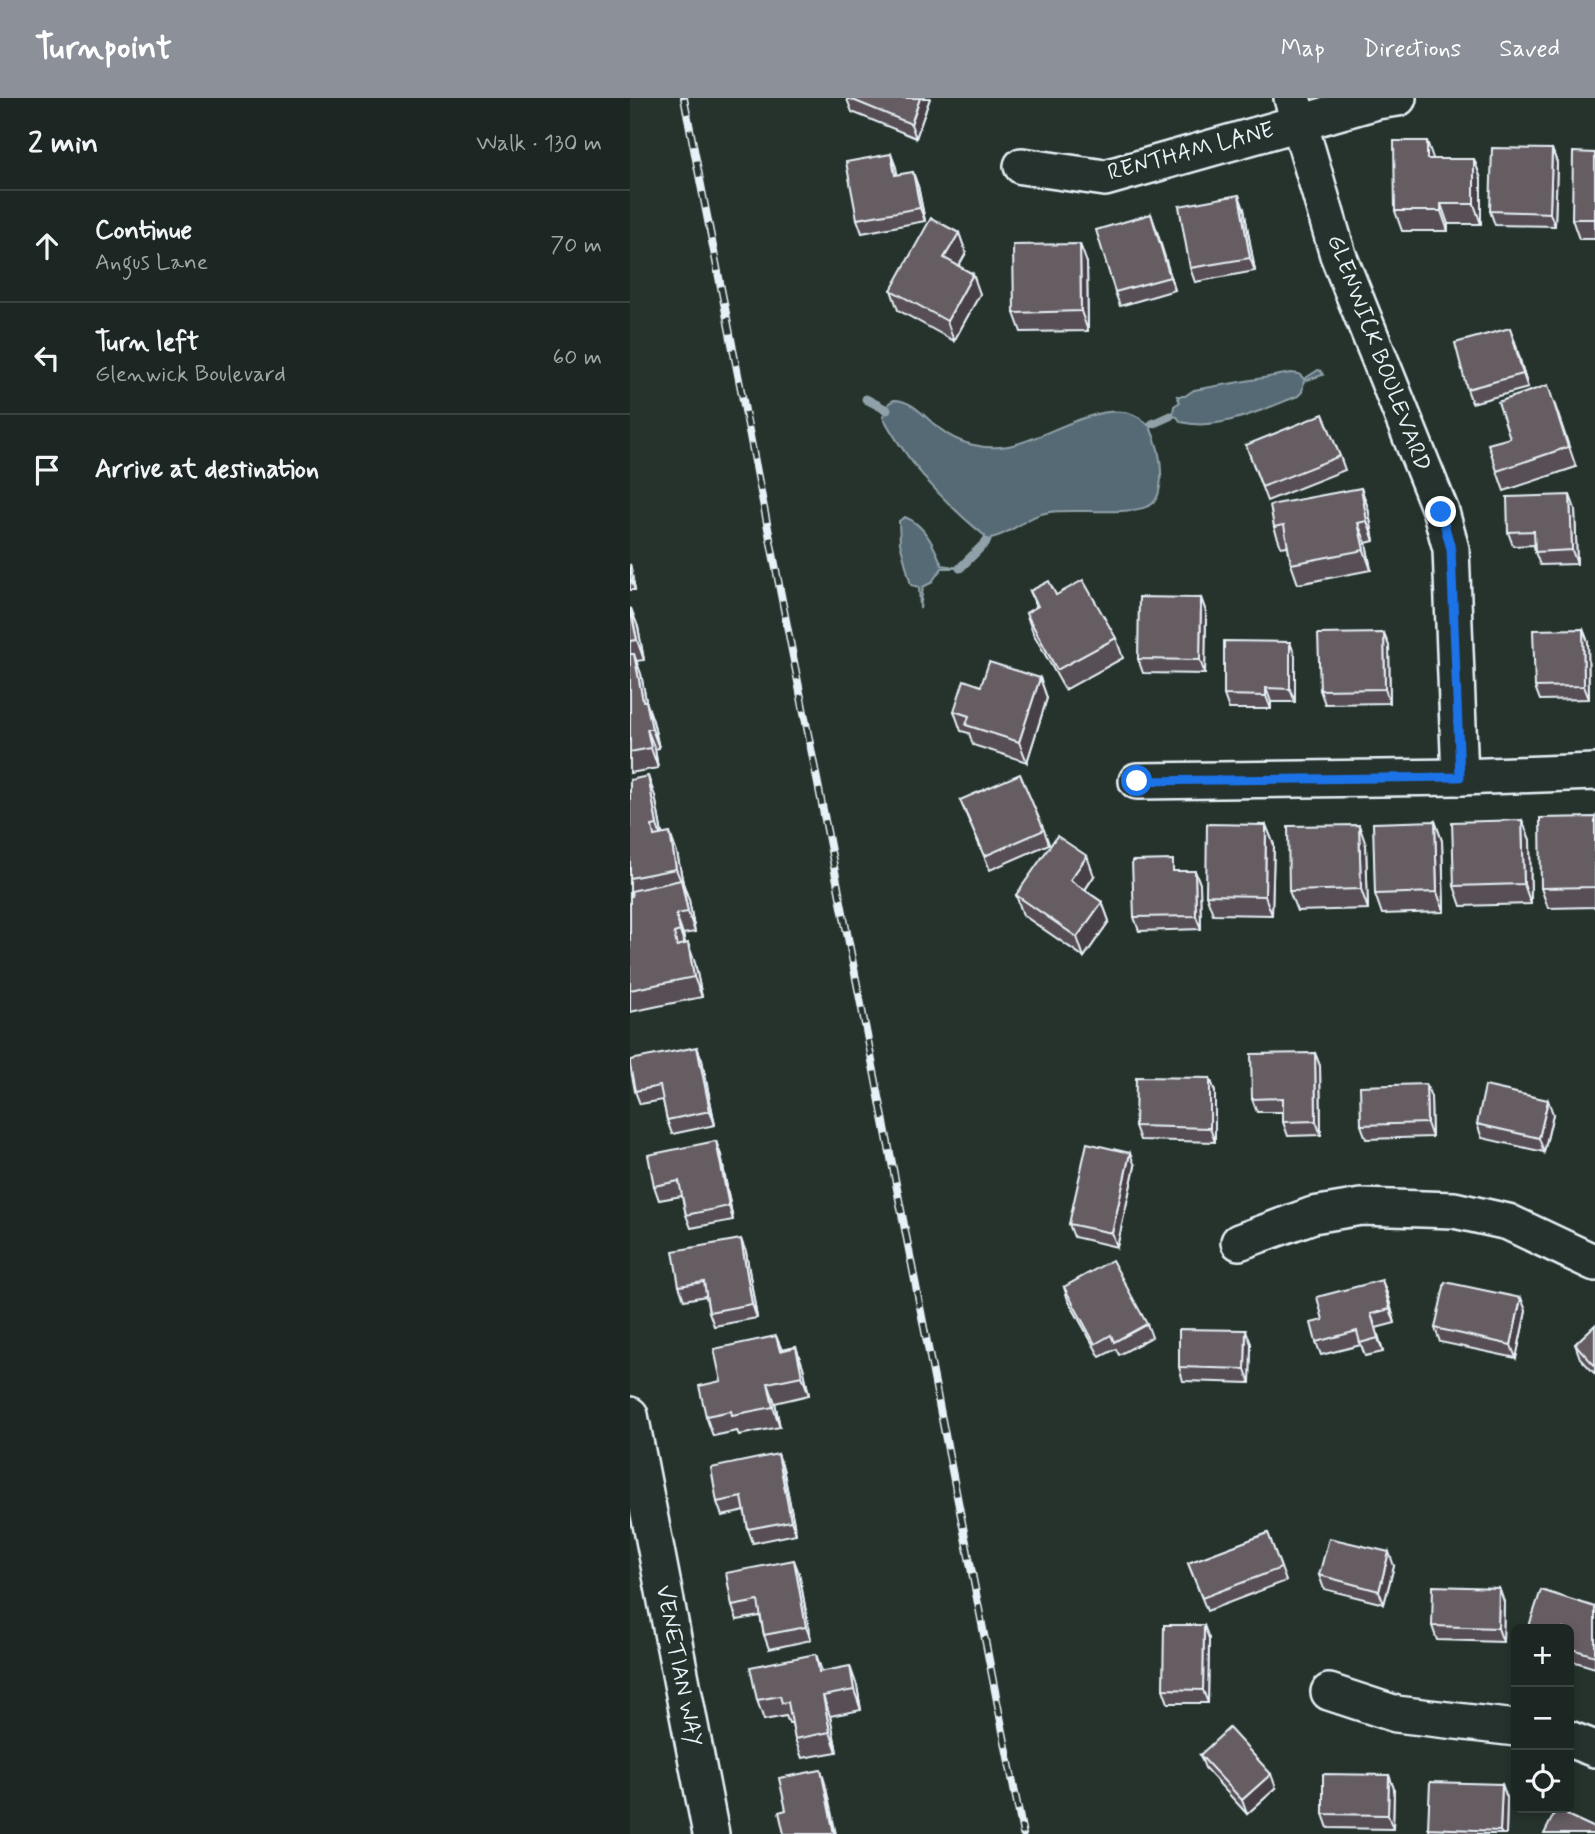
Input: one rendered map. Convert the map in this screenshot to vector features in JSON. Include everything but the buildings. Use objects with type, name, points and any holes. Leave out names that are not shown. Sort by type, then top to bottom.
[{"type":"street","name":"RENTHAM LANE","points":[[1023,166],[1105,178],[1295,111],[1398,98]]},
{"type":"street","name":"GLENWICK BOULEVARD","points":[[1295,111],[1338,256],[1441,512],[1451,549],[1460,777]]},
{"type":"street","points":[[1137,781],[1460,777],[1595,772]]},
{"type":"street","points":[[1239,1242],[1313,1216],[1361,1207],[1454,1210],[1508,1222],[1595,1263]]},
{"type":"street","name":"VENETIAN WAY","points":[[630,1415],[711,1834]]},
{"type":"street","points":[[1329,1692],[1396,1714],[1511,1727]]},
{"type":"street","points":[[1574,1741],[1595,1749]]},
{"type":"water","points":[[1318,370],[1323,375],[1304,381],[1302,392],[1298,396],[1240,418],[1195,424],[1181,422],[1177,417],[1169,415],[1180,402],[1177,396],[1185,396],[1194,390],[1291,373],[1299,374],[1304,379]]},
{"type":"water","points":[[894,400],[913,406],[954,438],[989,447],[1024,442],[1099,413],[1118,411],[1134,415],[1148,425],[1152,424],[1150,427],[1161,465],[1158,496],[1152,504],[1132,510],[1061,511],[1042,514],[991,538],[990,542],[982,543],[985,536],[928,482],[893,434],[883,417],[889,403]]},
{"type":"water","points":[[905,517],[923,531],[942,565],[960,568],[942,568],[931,583],[923,587],[920,609],[919,587],[911,585],[900,543],[899,521]]},
{"type":"waterway","points":[[866,399],[887,410]]},
{"type":"waterway","points":[[1152,424],[1170,416]]},
{"type":"waterway","points":[[960,568],[986,542]]},
{"type":"railway","points":[[684,98],[1023,1834]]},
{"type":"route","points":[[1137,781],[1460,777],[1451,549],[1441,512]]}]
